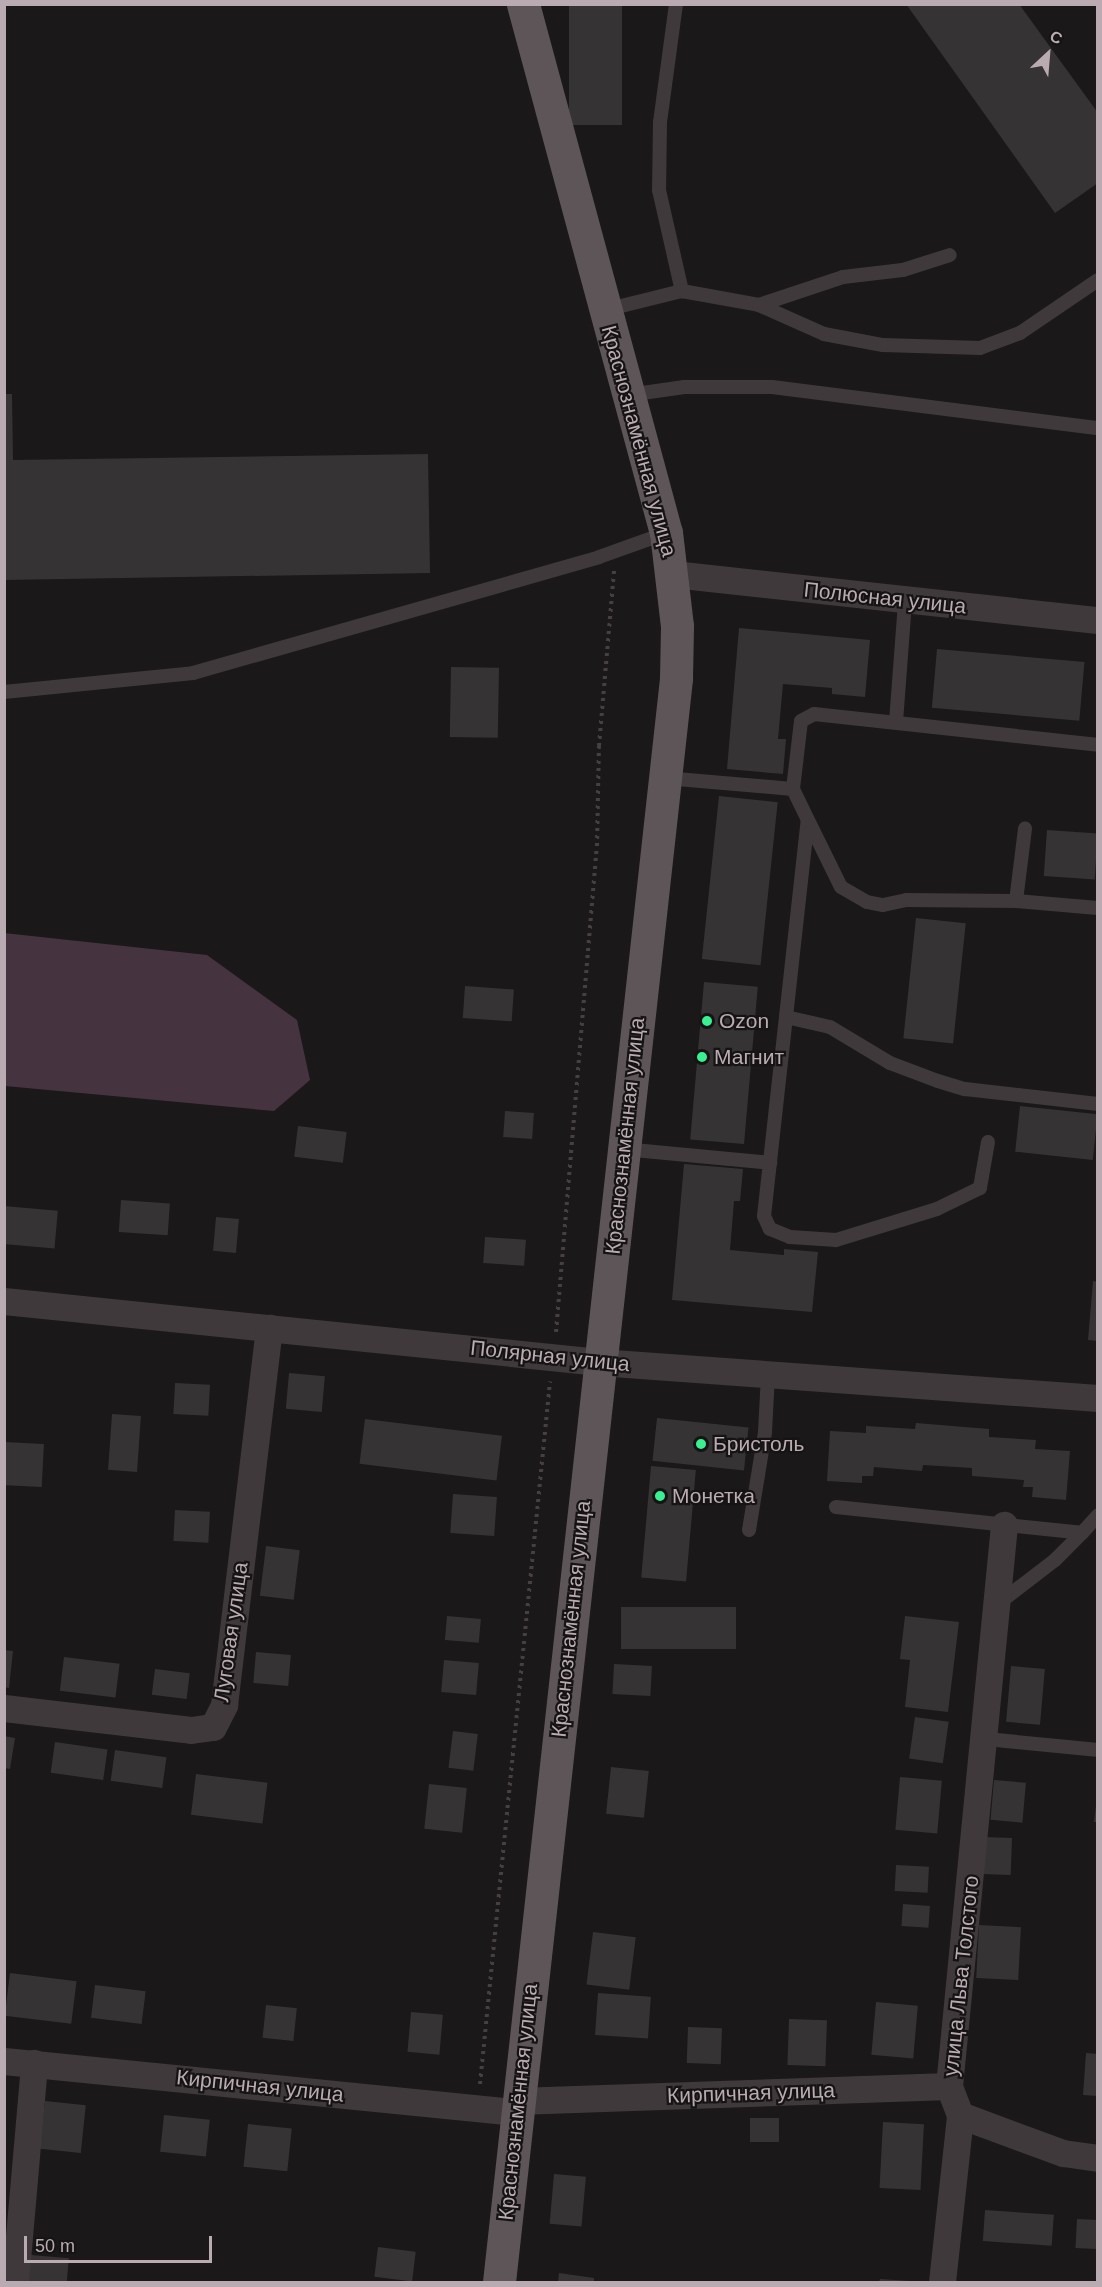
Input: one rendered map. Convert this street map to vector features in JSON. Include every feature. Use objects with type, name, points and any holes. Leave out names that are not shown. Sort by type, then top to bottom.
[{"type":"main road","name":"Краснознамённая улица","points":[[500,2283],[516,2106],[676,678],[673,574],[666,533],[626,395],[523,4]]},
{"type":"street","name":"Полюсная улица","points":[[673,574],[905,601],[1098,620]]},
{"type":"street","name":"Полярная улица","points":[[4,1301],[599,1362],[1098,1398]]},
{"type":"street","name":"Луговая улица","points":[[4,1708],[190,1730],[213,1727],[224,1706],[269,1328]]},
{"type":"street","name":"улица Льва Толстого","points":[[942,2283],[960,2115],[950,2086],[986,1739],[1004,1525]]},
{"type":"street","name":"Кирпичная улица","points":[[4,2061],[516,2106],[950,2086]]},
{"type":"street","points":[[15,2283],[34,2063]]},
{"type":"street","points":[[960,2115],[1063,2153],[1098,2158]]},
{"type":"lane","points":[[676,4],[661,111],[659,190],[682,291]]},
{"type":"lane","points":[[759,305],[843,277],[903,270],[950,255]]},
{"type":"lane","points":[[605,310],[682,291],[759,305],[836,336],[883,345],[980,348],[1020,333],[1098,280]]},
{"type":"lane","points":[[626,395],[684,387],[772,387],[1098,429]]},
{"type":"lane","points":[[4,692],[193,673],[599,557],[666,533]]},
{"type":"lane","points":[[896,722],[905,601]]},
{"type":"lane","points":[[1098,745],[896,722],[805,716],[799,729],[793,789],[841,887],[867,902],[884,905],[906,900],[1016,902],[1098,908]]},
{"type":"lane","points":[[665,778],[793,789]]},
{"type":"lane","points":[[808,820],[764,1216],[770,1229],[790,1237],[836,1240],[968,1196],[980,1188],[988,1143]]},
{"type":"lane","points":[[1016,902],[1025,829]]},
{"type":"lane","points":[[786,1017],[830,1027],[890,1063],[965,1089],[1098,1104]]},
{"type":"lane","points":[[623,1149],[770,1163]]},
{"type":"lane","points":[[749,1530],[765,1432],[768,1374]]},
{"type":"lane","points":[[836,1507],[1082,1533]]},
{"type":"lane","points":[[999,1603],[1055,1560],[1098,1515]]},
{"type":"lane","points":[[986,1739],[1098,1750]]},
{"type":"shaded area","points":[[4,933],[207,955],[297,1020],[310,1080],[274,1111],[5,1086]]},
{"type":"building","points":[[569,4],[622,4],[622,125],[569,125]]},
{"type":"building","points":[[906,4],[1019,4],[1098,113],[1098,183],[1055,213]]},
{"type":"building","points":[[4,394],[12,394],[13,460],[428,454],[430,573],[4,580]]},
{"type":"building","points":[[739,628],[870,640],[865,697],[832,694],[832,688],[783,684],[778,739],[786,739],[783,774],[727,769]]},
{"type":"building","points":[[937,649],[1084,662],[1079,721],[932,708]]},
{"type":"building","points":[[451,667],[499,668],[498,738],[450,737]]},
{"type":"building","points":[[719,796],[778,802],[761,965],[702,959]]},
{"type":"building","points":[[1047,830],[1098,834],[1095,879],[1044,876]]},
{"type":"building","points":[[916,918],[966,923],[953,1044],[903,1038]]},
{"type":"building","points":[[704,982],[758,987],[744,1144],[690,1139]]},
{"type":"building","points":[[465,986],[514,989],[512,1021],[463,1018]]},
{"type":"building","points":[[1020,1106],[1098,1114],[1093,1160],[1015,1152]]},
{"type":"building","points":[[505,1111],[534,1113],[532,1139],[503,1137]]},
{"type":"building","points":[[298,1126],[347,1132],[343,1163],[294,1157]]},
{"type":"building","points":[[684,1164],[743,1169],[740,1201],[734,1201],[730,1250],[784,1255],[784,1249],[818,1252],[812,1312],[672,1300]]},
{"type":"building","points":[[121,1200],[170,1203],[168,1235],[119,1232]]},
{"type":"building","points":[[4,1206],[58,1211],[54,1249],[4,1244]]},
{"type":"building","points":[[216,1217],[239,1219],[236,1253],[213,1251]]},
{"type":"building","points":[[485,1237],[526,1240],[524,1266],[483,1263]]},
{"type":"building","points":[[1093,1281],[1098,1282],[1098,1341],[1088,1340]]},
{"type":"building","points":[[289,1373],[325,1376],[322,1412],[286,1409]]},
{"type":"building","points":[[175,1383],[210,1385],[208,1416],[173,1414]]},
{"type":"building","points":[[112,1414],[141,1416],[137,1472],[108,1470]]},
{"type":"building","name":"Бристоль","points":[[657,1418],[748,1428],[744,1470],[653,1461]]},
{"type":"building","points":[[365,1419],[502,1436],[496,1480],[360,1464]]},
{"type":"building","points":[[916,1423],[989,1429],[989,1437],[1036,1440],[1035,1449],[1070,1451],[1066,1500],[1032,1497],[1033,1487],[1023,1487],[1024,1480],[972,1476],[972,1468],[923,1465],[922,1471],[874,1467],[873,1476],[862,1476],[862,1483],[827,1481],[830,1431],[866,1433],[866,1426],[915,1429]]},
{"type":"building","points":[[4,1442],[44,1444],[42,1487],[4,1485]]},
{"type":"building","points":[[651,1466],[696,1470],[686,1581],[641,1578]]},
{"type":"building","points":[[453,1494],[497,1497],[494,1536],[450,1533]]},
{"type":"building","points":[[175,1510],[210,1512],[208,1543],[173,1541]]},
{"type":"building","points":[[266,1546],[300,1550],[294,1600],[260,1596]]},
{"type":"building","points":[[621,1607],[736,1607],[736,1649],[621,1649]]},
{"type":"building","points":[[447,1616],[481,1619],[479,1643],[445,1640]]},
{"type":"building","points":[[905,1616],[959,1622],[948,1712],[905,1707],[910,1660],[900,1659]]},
{"type":"building","points":[[4,1650],[13,1651],[9,1688],[4,1687]]},
{"type":"building","points":[[256,1652],[291,1655],[288,1686],[253,1683]]},
{"type":"building","points":[[64,1657],[120,1664],[115,1698],[60,1691]]},
{"type":"building","points":[[444,1660],[479,1663],[476,1695],[441,1692]]},
{"type":"building","points":[[614,1664],[652,1666],[650,1696],[612,1694]]},
{"type":"building","points":[[1011,1666],[1045,1669],[1040,1725],[1006,1722]]},
{"type":"building","points":[[155,1669],[190,1673],[187,1699],[152,1695]]},
{"type":"building","points":[[915,1717],[949,1722],[943,1763],[909,1759]]},
{"type":"building","points":[[453,1731],[478,1734],[473,1771],[448,1768]]},
{"type":"building","points":[[4,1736],[15,1738],[10,1769],[4,1768]]},
{"type":"building","points":[[55,1742],[107,1749],[103,1780],[51,1773]]},
{"type":"building","points":[[115,1750],[166,1757],[162,1788],[111,1781]]},
{"type":"building","points":[[611,1767],[649,1771],[644,1818],[606,1814]]},
{"type":"building","points":[[196,1774],[267,1783],[262,1823],[191,1815]]},
{"type":"building","points":[[900,1777],[942,1781],[937,1833],[895,1830]]},
{"type":"building","points":[[994,1780],[1026,1783],[1022,1823],[991,1820]]},
{"type":"building","points":[[429,1784],[467,1788],[462,1833],[424,1829]]},
{"type":"building","points":[[1096,1806],[1098,1806],[1098,1822],[1094,1822]]},
{"type":"building","points":[[982,1837],[1012,1838],[1011,1875],[981,1874]]},
{"type":"building","points":[[896,1865],[929,1867],[928,1893],[895,1891]]},
{"type":"building","points":[[903,1904],[930,1906],[928,1928],[901,1926]]},
{"type":"building","points":[[979,1925],[1021,1927],[1018,1980],[976,1978]]},
{"type":"building","points":[[593,1932],[636,1937],[629,1990],[587,1985]]},
{"type":"building","points":[[10,1973],[77,1981],[71,2024],[5,2016]]},
{"type":"building","points":[[95,1985],[146,1991],[142,2024],[91,2018]]},
{"type":"building","points":[[598,1993],[651,1997],[648,2039],[595,2035]]},
{"type":"building","points":[[876,2002],[918,2006],[913,2058],[871,2055]]},
{"type":"building","points":[[266,2005],[297,2008],[293,2041],[263,2038]]},
{"type":"building","points":[[411,2012],[443,2015],[439,2055],[408,2052]]},
{"type":"building","points":[[789,2019],[827,2020],[825,2066],[787,2065]]},
{"type":"building","points":[[688,2027],[722,2028],[721,2064],[687,2063]]},
{"type":"building","points":[[1086,2053],[1098,2054],[1098,2096],[1083,2095]]},
{"type":"building","points":[[45,2101],[86,2105],[81,2153],[40,2149]]},
{"type":"building","points":[[164,2115],[210,2120],[206,2157],[160,2152]]},
{"type":"building","points":[[750,2118],[779,2118],[779,2142],[750,2142]]},
{"type":"building","points":[[883,2122],[924,2124],[920,2190],[880,2188]]},
{"type":"building","points":[[248,2124],[292,2129],[287,2171],[244,2167]]},
{"type":"building","points":[[554,2174],[586,2177],[582,2227],[550,2224]]},
{"type":"building","points":[[985,2210],[1054,2215],[1052,2246],[983,2241]]},
{"type":"building","points":[[1077,2219],[1098,2220],[1096,2249],[1075,2248]]},
{"type":"building","points":[[378,2247],[416,2252],[412,2281],[374,2277]]},
{"type":"building","points":[[31,2255],[69,2258],[67,2282],[29,2282]]},
{"type":"building","points":[[559,2273],[594,2278],[594,2282],[558,2282]]},
{"type":"building","points":[[880,2279],[910,2281],[910,2282],[879,2282]]},
{"type":"place","name":"Ozon","points":[[707,1021]]},
{"type":"place","name":"Магнит","points":[[702,1057]]},
{"type":"place","name":"Бристоль","points":[[701,1444]]},
{"type":"place","name":"Монетка","points":[[660,1496]]}]
